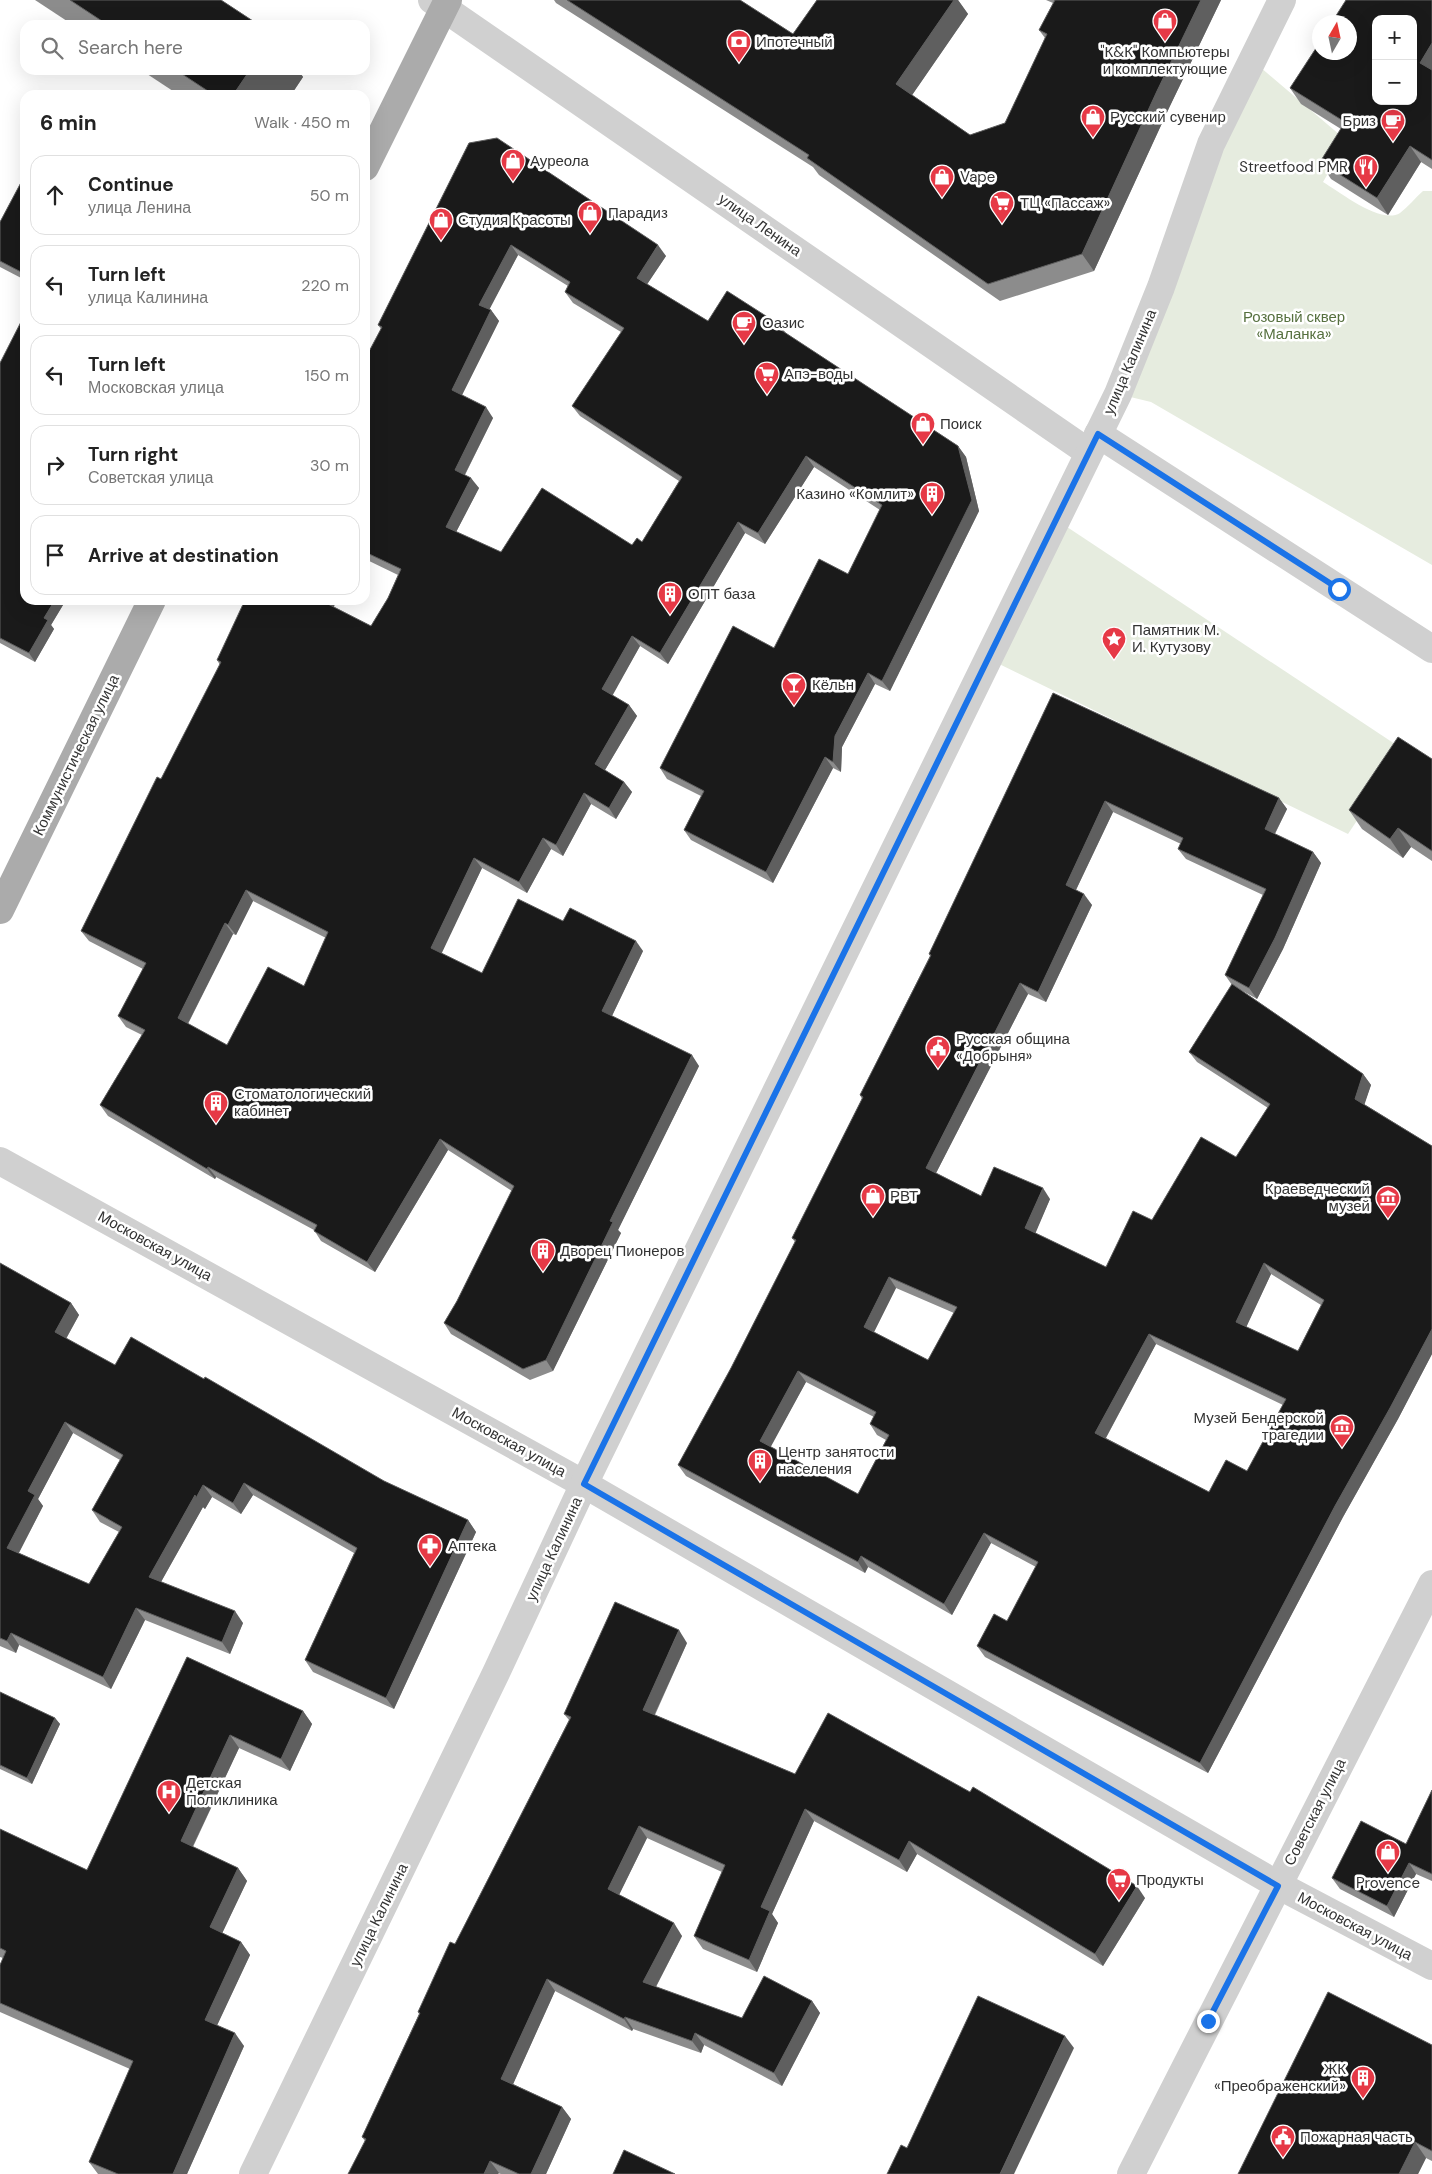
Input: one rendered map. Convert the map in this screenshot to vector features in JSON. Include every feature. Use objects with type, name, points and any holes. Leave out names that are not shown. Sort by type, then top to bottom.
[{"type":"main road","points":[[370,156],[441,3]]},
{"type":"main road","name":"Коммунистическая улица","points":[[0,910],[150,605]]},
{"type":"street","name":"улица Калинина","points":[[253,2174],[496,1673],[584,1484],[1118,394],[1162,287],[1210,144],[1282,0]]},
{"type":"street","name":"улица Ленина","points":[[441,3],[1093,443],[1432,649]]},
{"type":"street","name":"Московская улица","points":[[0,1161],[584,1484],[1278,1886],[1432,1966]]},
{"type":"street","name":"Советская улица","points":[[1131,2174],[1432,1584]]},
{"type":"green space","name":"Розовый сквер «Маланка»","points":[[1253,61],[1347,141],[1323,182],[1361,206],[1382,215],[1392,216],[1400,213],[1423,191],[1432,191],[1432,565],[1151,402],[1118,394]]},
{"type":"green space","points":[[1055,519],[1404,750],[1348,834],[989,659]]},
{"type":"building","points":[[70,0],[221,0],[251,20],[100,20]]},
{"type":"building","points":[[567,0],[740,0],[793,34],[817,0],[954,0],[896,84],[970,135],[1005,123],[1047,34],[1039,30],[1055,0],[1201,0],[1082,254],[988,284],[807,158],[809,155]]},
{"type":"building","points":[[1346,0],[1432,0],[1432,43],[1420,63],[1432,70],[1432,160],[1410,146],[1377,198],[1320,162],[1345,122],[1290,88],[1312,54],[1312,60],[1357,60],[1357,15],[1336,15]]},
{"type":"building","points":[[184,75],[247,75],[236,90],[206,90]]},
{"type":"building","points":[[497,138],[658,245],[637,278],[708,321],[727,291],[780,325],[778,328],[958,446],[972,500],[882,681],[868,673],[835,736],[833,762],[825,757],[766,872],[684,830],[704,791],[660,768],[733,626],[774,648],[819,559],[848,574],[882,505],[806,456],[758,533],[738,522],[660,653],[632,636],[602,689],[629,705],[595,764],[624,782],[609,808],[584,793],[556,845],[543,838],[519,882],[474,858],[431,948],[482,973],[518,899],[563,921],[570,908],[636,941],[602,1011],[692,1055],[610,1221],[613,1222],[546,1360],[523,1369],[444,1323],[457,1301],[514,1186],[440,1139],[367,1262],[314,1231],[317,1225],[208,1167],[207,1169],[100,1105],[145,1030],[118,1016],[146,963],[81,931],[157,777],[161,779],[221,662],[217,660],[243,605],[330,605],[371,626],[388,598],[401,569],[370,554],[370,350],[382,327],[378,325],[469,143]],"holes":[[[511,245],[570,282],[565,292],[624,328],[572,406],[682,477],[642,542],[637,538],[632,545],[542,488],[501,552],[446,527],[471,478],[455,470],[486,407],[452,390],[491,310],[479,305]],[[246,890],[328,932],[304,986],[268,967],[227,1045],[178,1018],[225,923],[228,925]]]},
{"type":"building","points":[[20,184],[20,271],[0,261],[0,222]]},
{"type":"building","points":[[20,324],[20,605],[52,605],[44,618],[48,620],[29,653],[0,638],[0,363]]},
{"type":"building","points":[[1053,693],[1279,798],[1265,829],[1313,852],[1275,938],[1249,988],[1225,975],[1266,889],[1178,849],[1183,838],[1105,801],[1066,885],[1084,894],[1038,992],[1020,983],[926,1168],[981,1196],[994,1167],[1043,1188],[1025,1228],[1106,1267],[1133,1211],[1152,1220],[1201,1137],[1236,1157],[1270,1104],[1189,1052],[1232,984],[1363,1074],[1355,1099],[1432,1146],[1432,1329],[1335,1506],[1200,1763],[977,1646],[994,1614],[1007,1621],[1038,1562],[984,1533],[944,1604],[861,1556],[858,1562],[678,1465],[731,1368],[796,1240],[792,1238],[863,1097],[860,1095],[931,955],[929,954]],"holes":[[[1264,1263],[1324,1300],[1298,1351],[1236,1322]],[[889,1277],[957,1307],[928,1360],[864,1327]],[[1149,1334],[1286,1399],[1247,1471],[1226,1460],[1209,1492],[1095,1433]],[[798,1371],[876,1412],[870,1424],[889,1435],[858,1494],[760,1441]]]},
{"type":"building","points":[[1398,737],[1432,759],[1432,851],[1398,828],[1390,839],[1349,810]]},
{"type":"building","points":[[0,1263],[71,1303],[55,1332],[115,1365],[131,1337],[204,1379],[205,1377],[384,1481],[468,1520],[386,1698],[305,1660],[357,1548],[244,1483],[233,1503],[203,1485],[196,1498],[195,1495],[149,1577],[235,1611],[222,1642],[136,1608],[103,1677],[11,1633],[7,1641],[0,1638]],"holes":[[[65,1422],[123,1455],[92,1510],[122,1527],[89,1584],[7,1548],[35,1495],[28,1491]]]},
{"type":"building","points":[[615,1602],[679,1630],[643,1710],[795,1774],[828,1713],[970,1792],[973,1787],[1137,1886],[1095,1954],[909,1841],[899,1860],[805,1809],[761,1907],[770,1911],[749,1960],[694,1936],[725,1865],[639,1826],[608,1889],[674,1923],[643,1982],[742,2018],[764,1976],[812,2001],[774,2073],[695,2033],[692,2041],[625,2017],[624,2019],[547,1979],[501,2079],[562,2107],[531,2174],[519,2174],[490,2161],[484,2174],[348,2174],[366,2139],[362,2137],[420,2013],[418,2012],[450,1942],[455,1944],[571,1717],[564,1714]]},
{"type":"building","points":[[187,1657],[303,1711],[281,1759],[230,1735],[181,1841],[238,1868],[210,1927],[241,1942],[205,2020],[235,2033],[173,2174],[118,2174],[89,2162],[133,2061],[0,2003],[0,1965],[6,1951],[0,1948],[0,1829],[87,1870]]},
{"type":"building","points":[[0,1692],[55,1718],[27,1778],[0,1765]]},
{"type":"building","points":[[1432,1790],[1432,1874],[1409,1863],[1387,1906],[1332,1878],[1361,1821],[1406,1844]]},
{"type":"building","name":"ЖК «Преображенский»","points":[[1328,1992],[1432,2045],[1432,2151],[1415,2142],[1399,2174],[1238,2174]]},
{"type":"building","points":[[978,1996],[1065,2036],[1000,2174],[887,2174],[901,2145],[907,2148]]},
{"type":"building","points":[[624,2150],[675,2174],[613,2174]]},
{"type":"place","name":"\"К&К\" Компьютеры и комплектующие","points":[[1165,42]]},
{"type":"place","name":"Ипотечный","points":[[739,63]]},
{"type":"place","name":"Русский сувенир","points":[[1093,138]]},
{"type":"place","name":"Бриз","points":[[1393,142]]},
{"type":"place","name":"Ауреола","points":[[513,182]]},
{"type":"place","name":"Streetfood PMR","points":[[1366,188]]},
{"type":"place","name":"Vape","points":[[942,198]]},
{"type":"place","name":"ТЦ «Пассаж»","points":[[1002,224]]},
{"type":"place","name":"Парадиз","points":[[590,234]]},
{"type":"place","name":"Студия Красоты","points":[[441,241]]},
{"type":"place","name":"Оазис","points":[[744,344]]},
{"type":"place","name":"Апэ-воды","points":[[767,395]]},
{"type":"place","name":"Поиск","points":[[923,445]]},
{"type":"place","name":"Казино «Комлит»","points":[[932,515]]},
{"type":"place","name":"ОПТ база","points":[[670,615]]},
{"type":"place","name":"Памятник М. И. Кутузову","points":[[1114,660]]},
{"type":"place","name":"Кёльн","points":[[794,706]]},
{"type":"place","name":"Русская община «Добрыня»","points":[[938,1069]]},
{"type":"place","name":"Стоматологический кабинет","points":[[216,1124]]},
{"type":"place","name":"РВТ","points":[[873,1217]]},
{"type":"place","name":"Краеведческий музей","points":[[1388,1219]]},
{"type":"place","name":"Дворец Пионеров","points":[[543,1272]]},
{"type":"place","name":"Музей Бендерской трагедии","points":[[1342,1448]]},
{"type":"place","name":"Центр занятости населения","points":[[760,1482]]},
{"type":"place","name":"Аптека","points":[[430,1567]]},
{"type":"place","name":"Детская Поликлиника","points":[[169,1813]]},
{"type":"place","name":"Provence","points":[[1388,1873]]},
{"type":"place","name":"Продукты","points":[[1119,1901]]},
{"type":"place","name":"ЖК «Преображенский»","points":[[1363,2099]]},
{"type":"place","name":"Пожарная часть","points":[[1283,2158]]},
{"type":"route","points":[[1208,2021],[1278,1886],[584,1484],[1098,434],[1339,589]]}]
